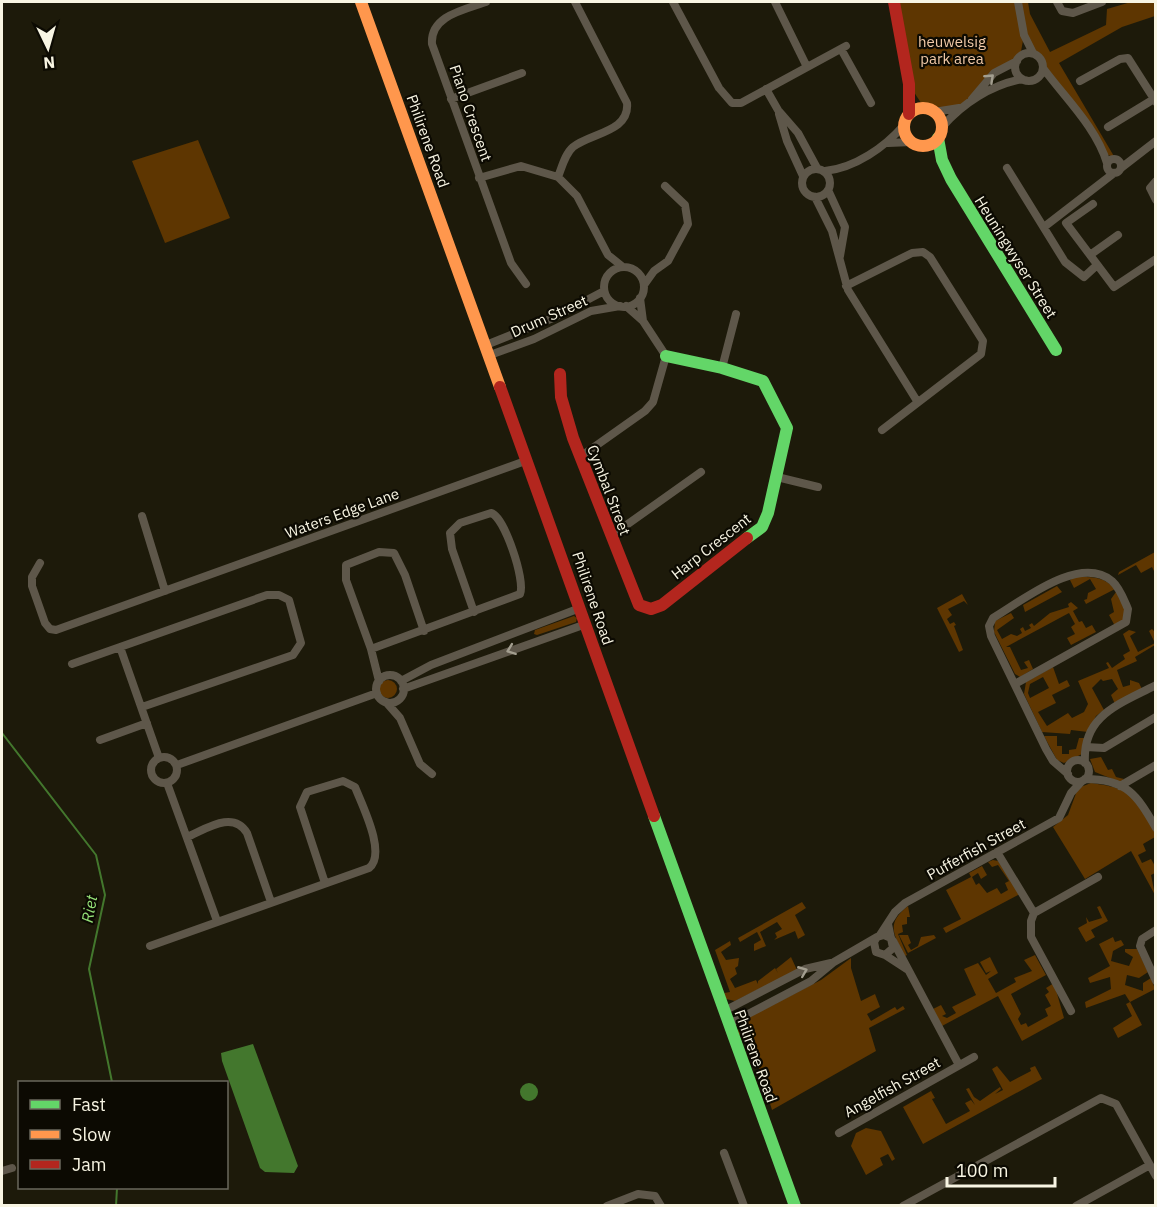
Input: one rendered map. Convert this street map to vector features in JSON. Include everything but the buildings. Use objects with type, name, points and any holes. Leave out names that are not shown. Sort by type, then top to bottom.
[{"type":"street","name":"Philirene Road","points":[[361,2],[795,1206]]},
{"type":"street","name":"Piano Crescent","points":[[486,2],[440,21],[433,30],[432,44],[479,178],[521,166],[558,177]]},
{"type":"street","points":[[575,2],[627,103],[628,111],[621,123],[571,149],[558,177],[577,196],[608,255],[623,267],[654,271]]},
{"type":"street","points":[[673,2],[729,102],[741,103],[844,48],[871,103]]},
{"type":"street","points":[[775,2],[807,67]]},
{"type":"street","points":[[894,2],[909,84],[907,119]]},
{"type":"street","points":[[1018,2],[1024,35],[1034,54],[1041,59],[1043,68],[1071,102],[1112,164]]},
{"type":"street","points":[[1057,2],[1062,11],[1070,13],[1102,2]]},
{"type":"street","points":[[1023,79],[1016,71],[1024,35]]},
{"type":"street","points":[[970,102],[994,73],[1034,54]]},
{"type":"street","points":[[1080,81],[1120,59],[1128,58],[1155,101],[1108,127]]},
{"type":"street","points":[[1005,82],[1018,60]]},
{"type":"street","points":[[1033,80],[1040,75],[1043,68]]},
{"type":"street","points":[[451,99],[522,73]]},
{"type":"street","points":[[888,143],[917,144],[940,132],[959,108],[1005,82],[1023,79],[1057,87]]},
{"type":"street","name":"Heuningwyser Street","points":[[909,84],[929,110],[940,132],[942,160],[951,179],[1056,350]]},
{"type":"street","points":[[766,89],[778,110],[793,127],[821,170],[829,187],[845,230],[839,260]]},
{"type":"street","points":[[815,197],[829,187],[840,170],[888,143],[907,119],[929,110],[959,108]]},
{"type":"street","points":[[778,110],[792,154],[803,176],[804,189],[815,197],[834,235],[846,286],[917,401]]},
{"type":"street","name":"Heuningwyser Street","points":[[907,119],[906,135],[951,179]]},
{"type":"street","points":[[1112,164],[1130,159],[1155,141]]},
{"type":"street","points":[[792,154],[805,147]]},
{"type":"street","points":[[1044,227],[1105,180],[1112,164]]},
{"type":"street","points":[[1007,168],[1065,262],[1084,277],[1097,265]]},
{"type":"street","points":[[803,176],[809,170],[840,170]]},
{"type":"street","points":[[479,178],[511,264],[526,284]]},
{"type":"street","points":[[1155,181],[1150,188],[1155,200]]},
{"type":"street","points":[[643,321],[640,298],[644,285],[654,271],[668,261],[688,218],[680,199],[665,186]]},
{"type":"street","points":[[1093,204],[1066,223],[1114,287],[1155,259]]},
{"type":"street","points":[[827,220],[839,213]]},
{"type":"street","points":[[1090,255],[1118,235]]},
{"type":"street","points":[[846,286],[912,254],[922,252],[930,257],[980,335],[983,348],[981,354],[882,430]]},
{"type":"street","points":[[580,457],[651,406],[666,356],[643,321],[623,306],[608,299],[604,291],[608,274],[608,255]]},
{"type":"street","points":[[608,274],[623,267]]},
{"type":"street","points":[[636,270],[644,285]]},
{"type":"street","name":"Drum Street","points":[[488,350],[604,291]]},
{"type":"street","points":[[623,306],[640,298]]},
{"type":"street","name":"Drum Street","points":[[488,350],[552,332],[591,311],[623,306]]},
{"type":"street","points":[[722,368],[736,314]]},
{"type":"street","points":[[547,320],[552,332]]},
{"type":"street","name":"Harp Crescent","points":[[646,609],[662,604],[757,532],[767,518],[787,428],[766,385],[757,378],[666,356]]},
{"type":"street","name":"Cymbal Street","points":[[560,374],[561,397],[580,457],[636,603],[646,609]]},
{"type":"street","name":"Waters Edge Lane","points":[[40,563],[32,577],[32,585],[45,623],[53,630],[528,460]]},
{"type":"street","points":[[611,536],[701,472]]},
{"type":"street","points":[[777,477],[818,486]]},
{"type":"street","points":[[371,649],[424,631],[515,597],[522,589],[520,573],[501,521],[491,513],[460,523],[450,534],[452,549],[474,612]]},
{"type":"street","points":[[142,516],[165,591]]},
{"type":"street","points":[[377,693],[382,678],[346,580],[344,569],[348,563],[379,552],[394,553],[424,631]]},
{"type":"street","points":[[1015,684],[1126,622],[1129,612],[1112,582],[1091,573],[1071,574],[993,618],[989,626],[991,636],[1046,749],[1069,776],[1084,780],[1099,779]]},
{"type":"street","points":[[72,664],[267,595],[285,597],[292,606],[301,644],[293,655],[142,707]]},
{"type":"street","points":[[400,718],[399,699],[402,685],[430,664],[580,608]]},
{"type":"street","points":[[402,685],[586,624]]},
{"type":"street","points":[[528,628],[534,642]]},
{"type":"street","points":[[120,647],[159,758]]},
{"type":"street","points":[[382,678],[394,676],[402,685]]},
{"type":"street","points":[[1071,793],[1069,776],[1080,764],[1094,723],[1100,715],[1155,685]]},
{"type":"street","points":[[377,693],[400,718],[420,764],[432,774]]},
{"type":"street","points":[[177,765],[377,693]]},
{"type":"street","points":[[386,702],[399,699]]},
{"type":"street","points":[[1085,750],[1104,748],[1155,717]]},
{"type":"street","points":[[100,740],[147,723]]},
{"type":"street","points":[[159,758],[169,758],[177,765],[176,777],[167,783],[157,782],[152,775],[152,764],[159,758]]},
{"type":"street","points":[[1057,764],[1080,764],[1099,779],[1137,795],[1153,817],[1155,828]]},
{"type":"street","name":"Pufferfish Street","points":[[729,1024],[811,981],[834,962],[879,936],[904,903],[1059,818],[1071,793],[1084,780],[1080,764]]},
{"type":"street","points":[[1120,786],[1155,765]]},
{"type":"street","points":[[150,946],[369,868],[376,860],[377,853],[355,787],[343,781],[307,792],[300,807],[325,883]]},
{"type":"street","points":[[167,783],[217,921]]},
{"type":"street","points":[[187,837],[229,820],[240,823],[247,833],[271,902]]},
{"type":"street","points":[[997,852],[1034,913]]},
{"type":"street","points":[[1071,1011],[1031,936],[1031,921],[1034,913],[1098,877]]},
{"type":"street","points":[[858,948],[880,953],[891,951],[892,939],[888,924]]},
{"type":"street","points":[[1155,930],[1142,939],[1140,946],[1155,981]]},
{"type":"street","points":[[892,939],[879,936],[873,946],[880,953],[909,970]]},
{"type":"street","name":"Angelfish Street","points":[[892,939],[959,1065]]},
{"type":"street","name":"Pufferfish Street","points":[[724,1011],[805,969],[834,962]]},
{"type":"street","points":[[753,996],[759,1008]]},
{"type":"street","name":"Angelfish Street","points":[[839,1133],[974,1057]]},
{"type":"street","points":[[903,1206],[1101,1098],[1116,1104],[1155,1176]]},
{"type":"street","points":[[724,1153],[744,1206]]},
{"type":"street","points":[[1076,1206],[1149,1165]]},
{"type":"street","points":[[2,1171],[12,1168]]},
{"type":"street","points":[[607,1206],[644,1193],[655,1196],[661,1206]]},
{"type":"green space","name":"heuwelsig park area","points":[[895,2],[1028,2],[1030,14],[1050,52],[1106,25],[1107,9],[1131,2],[1155,2],[1155,16],[1122,27],[1059,63],[1115,158],[1104,153],[1041,59],[1033,53],[1024,35],[1020,57],[996,72],[959,108],[923,106],[912,89]]},
{"type":"green space","points":[[198,140],[230,218],[165,243],[132,161]]},
{"type":"green space","points":[[1155,552],[1155,573],[1152,567],[1141,573],[1136,565],[1118,575],[1119,572]]},
{"type":"green space","points":[[1075,577],[1102,579],[1115,589],[1086,604],[1084,600],[1087,599],[1088,593],[1096,589],[1090,579],[1074,588],[1070,580]]},
{"type":"green space","points":[[1057,586],[1062,592],[1025,612],[1023,605]]},
{"type":"green space","points":[[1116,592],[1126,607],[1124,620],[1115,626],[1109,615],[1114,612],[1111,599]]},
{"type":"green space","points":[[962,594],[968,605],[964,601],[948,609],[952,615],[947,619],[950,624],[954,622],[956,625],[954,626],[963,650],[959,652],[937,608]]},
{"type":"green space","points":[[1071,602],[1078,608],[1073,611],[1079,622],[1082,621],[1086,628],[1092,625],[1096,632],[1071,645],[1067,638],[1075,634],[1071,627],[1075,624],[1069,613],[1006,647],[1010,647],[1021,670],[1028,668],[1024,662],[1029,660],[1033,669],[1020,677],[1015,674],[994,632],[995,621],[1011,613],[1014,618],[997,630],[1002,639],[1011,634],[1017,636],[1022,633],[1020,629],[1023,627],[1025,631],[1031,628],[1029,625],[1032,623],[1034,626],[1050,613],[1069,607],[1068,604]]},
{"type":"green space","points":[[574,616],[577,618],[576,622],[534,634],[535,630]]},
{"type":"green space","points":[[1152,629],[1155,632],[1155,643],[1149,631]]},
{"type":"green space","points":[[1129,630],[1136,632],[1130,636],[1138,652],[1155,643],[1135,657],[1137,661],[1117,670],[1123,687],[1130,685],[1130,680],[1139,683],[1142,689],[1115,704],[1111,695],[1118,689],[1112,679],[1103,681],[1101,679],[1092,688],[1104,710],[1096,716],[1088,732],[1071,730],[1070,734],[1042,732],[1024,694],[1026,682],[1053,667],[1059,684],[1067,680],[1070,686],[1052,695],[1056,703],[1038,712],[1047,726],[1068,713],[1072,718],[1084,712],[1088,704],[1078,681],[1109,668],[1106,663],[1108,662],[1112,668],[1125,659],[1123,655],[1130,651],[1123,634]],"holes":[[[1043,677],[1049,688],[1030,698],[1028,693],[1030,684]]]},
{"type":"green space","points":[[384,680],[392,680],[397,685],[395,696],[384,698],[379,693],[379,685]]},
{"type":"green space","points":[[1044,736],[1057,736],[1057,746],[1062,746],[1062,754],[1069,754],[1069,750],[1076,749],[1079,738],[1085,738],[1082,754],[1064,763],[1057,760]]},
{"type":"green space","points":[[1101,757],[1108,770],[1112,769],[1116,777],[1124,779],[1120,782],[1095,772],[1090,759]]},
{"type":"green space","points":[[1091,783],[1117,788],[1132,796],[1155,832],[1155,837],[1143,844],[1146,851],[1138,855],[1142,863],[1151,859],[1155,866],[1155,873],[1151,875],[1155,895],[1131,851],[1085,879],[1053,827],[1068,815],[1078,788]]},
{"type":"green space","points":[[998,861],[1020,894],[946,933],[943,928],[961,919],[946,890],[971,877],[969,873],[982,866],[987,875],[981,879],[978,873],[972,877],[976,885],[979,883],[987,893],[997,888],[1001,894],[1008,890],[1005,883],[1009,881],[998,865],[992,867],[988,862]]},
{"type":"green space","points":[[802,902],[806,908],[795,915],[805,935],[798,939],[795,931],[774,940],[777,937],[775,933],[782,929],[777,922],[760,932],[766,946],[754,951],[754,944],[761,940],[757,932],[740,942],[738,938]]},
{"type":"green space","points":[[908,906],[910,917],[907,917],[907,924],[902,925],[903,932],[898,934],[907,955],[905,956],[895,936],[894,924],[896,918]]},
{"type":"green space","points":[[1100,906],[1108,921],[1091,930],[1095,937],[1086,942],[1078,928],[1087,923],[1086,917],[1089,922],[1102,918],[1097,907]]},
{"type":"green space","points":[[899,935],[908,935],[911,943],[908,945],[911,950],[918,946],[921,937],[934,935],[936,938],[908,953]]},
{"type":"green space","points":[[1113,937],[1115,942],[1121,940],[1124,945],[1113,951],[1111,961],[1129,966],[1133,957],[1125,952],[1125,949],[1137,949],[1148,972],[1139,978],[1127,975],[1125,985],[1143,991],[1143,983],[1151,978],[1155,989],[1130,1002],[1125,994],[1086,1008],[1085,1002],[1111,989],[1110,977],[1090,983],[1088,978],[1110,966],[1099,944]]},
{"type":"green space","points":[[730,941],[731,945],[721,952],[726,960],[739,958],[738,966],[735,968],[737,974],[730,979],[735,988],[756,980],[758,984],[758,981],[775,968],[778,973],[776,969],[791,957],[797,970],[735,1001],[726,999],[724,993],[730,992],[715,950]]},
{"type":"green space","points":[[1035,955],[1046,975],[1011,994],[1021,1014],[1018,1019],[1021,1025],[1026,1023],[1028,1027],[1048,1016],[1045,1009],[1051,1006],[1045,995],[1049,992],[1046,988],[1054,983],[1064,1018],[1022,1041],[998,996],[942,1026],[933,1009],[941,1005],[946,1014],[942,1016],[947,1018],[956,1013],[952,1007],[976,995],[964,969],[978,963],[986,975],[991,971],[986,973],[980,962],[990,957],[998,973],[988,979],[996,993],[1016,982],[1014,978],[1032,971],[1024,960]]},
{"type":"green space","points":[[851,958],[851,968],[861,1001],[875,994],[880,1007],[867,1014],[871,1021],[895,1007],[897,1010],[903,1006],[905,1009],[869,1028],[876,1051],[772,1110],[747,1029],[738,1036],[738,1023],[821,980]]},
{"type":"green space","points":[[1130,1002],[1142,1025],[1118,1038],[1113,1028],[1132,1016],[1126,1004]]},
{"type":"green space","points":[[997,1066],[1010,1082],[1031,1071],[1030,1068],[1035,1066],[1042,1079],[923,1144],[903,1107],[931,1091],[935,1098],[932,1099],[946,1124],[970,1111],[965,1103],[971,1100],[975,1105],[966,1089],[969,1088],[974,1097],[980,1101],[1000,1087],[1001,1089],[995,1094],[1003,1090],[992,1069]]},
{"type":"green space","points":[[866,1128],[881,1131],[895,1159],[892,1161],[888,1154],[880,1158],[883,1165],[866,1175],[851,1146],[856,1133]]},
{"type":"shaded area","points":[[253,1044],[298,1166],[294,1173],[265,1172],[260,1168],[222,1061],[221,1053]]},
{"type":"shaded area","points":[[525,1083],[533,1083],[538,1088],[536,1099],[525,1101],[520,1096],[520,1088]]},
{"type":"waterway","name":"Riet","points":[[2,733],[96,855],[105,895],[89,969],[112,1081]]},
{"type":"waterway","name":"Riet","points":[[116,1206],[117,1189]]},
{"type":"traffic: fast","points":[[938,138],[942,160],[951,179],[1056,350]]},
{"type":"traffic: fast","points":[[666,356],[722,368],[763,381],[787,428],[768,513],[762,527],[747,538]]},
{"type":"traffic: fast","points":[[654,816],[795,1206]]},
{"type":"traffic: slow","points":[[361,2],[500,387]]},
{"type":"traffic: slow","points":[[923,108],[936,114],[942,127],[936,140],[923,146],[910,140],[904,127],[910,114],[923,108]]},
{"type":"traffic: jam","points":[[894,2],[909,84],[909,114]]},
{"type":"traffic: jam","points":[[560,374],[561,397],[573,438],[639,605],[651,609],[662,605],[747,538]]},
{"type":"traffic: jam","points":[[500,387],[654,816]]}]
